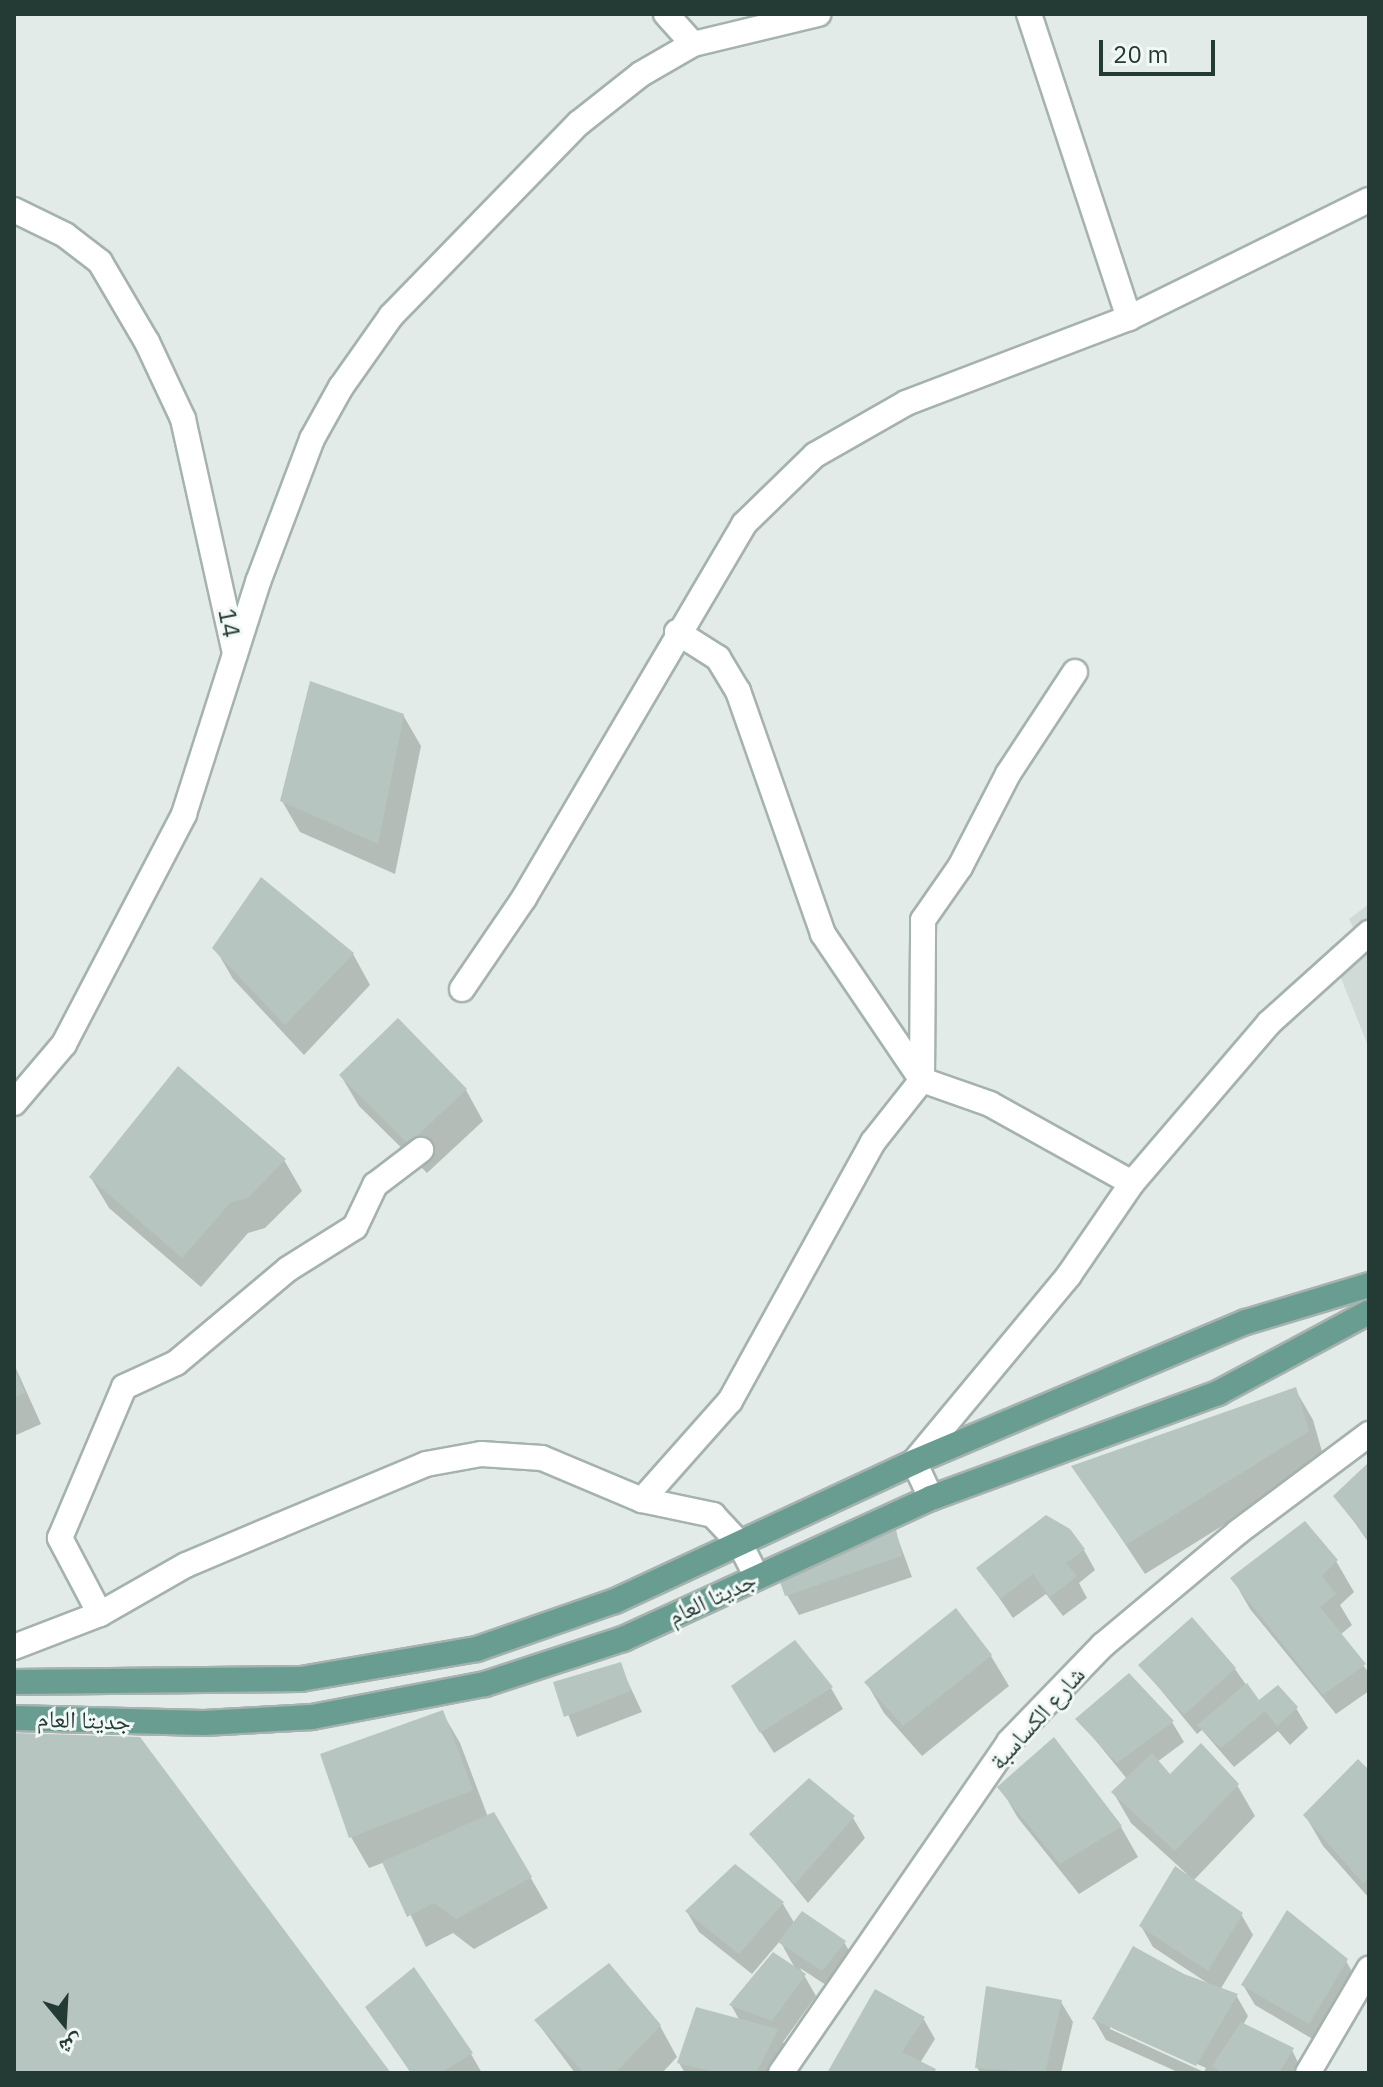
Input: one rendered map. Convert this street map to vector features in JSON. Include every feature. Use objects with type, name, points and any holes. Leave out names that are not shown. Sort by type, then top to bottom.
[{"type":"main road","name":"جديتا العام","points":[[14,1682],[301,1679],[376,1669],[504,1639],[615,1601],[914,1462],[1246,1322],[1369,1285]]},
{"type":"main road","name":"جديتا العام","points":[[14,1718],[204,1723],[387,1706],[485,1684],[623,1639],[931,1498],[1218,1393],[1369,1312]]},
{"type":"street","points":[[666,14],[693,44]]},
{"type":"street","points":[[236,656],[312,439],[341,387],[391,316],[579,123],[641,74],[693,44],[818,14]]},
{"type":"street","points":[[1029,14],[1129,318]]},
{"type":"street","points":[[462,989],[524,898],[677,632],[744,524],[781,485],[835,442],[906,403],[1129,318],[1369,200]]},
{"type":"street","name":"14","points":[[14,210],[65,235],[100,262],[147,342],[183,419],[236,656],[184,814],[64,1044],[14,1103]]},
{"type":"street","points":[[677,632],[718,658],[738,691],[823,934],[922,1080],[990,1104],[1132,1183]]},
{"type":"street","points":[[642,1500],[730,1401],[873,1142],[922,1080],[923,920],[960,867],[1008,774],[1075,672]]},
{"type":"street","points":[[931,1498],[914,1462],[1069,1275],[1132,1183],[1269,1023],[1369,933]]},
{"type":"street","points":[[100,1614],[60,1538],[124,1387],[176,1363],[288,1269],[355,1227],[375,1185],[421,1150]]},
{"type":"street","name":"شارع الكساسبة","points":[[781,2073],[1009,1742],[1103,1645],[1238,1532],[1369,1434]]},
{"type":"street","points":[[14,1647],[100,1614],[186,1565],[426,1464],[481,1454],[542,1458],[642,1500],[713,1515],[740,1544],[757,1577]]},
{"type":"street","points":[[1308,2073],[1369,1969]]},
{"type":"shaded area","points":[[1369,904],[1369,1048],[1329,948],[1354,930],[1349,919]]},
{"type":"building","points":[[310,681],[404,714],[378,844],[280,801]]},
{"type":"building","points":[[261,877],[354,953],[285,1025],[212,948]]},
{"type":"building","points":[[398,1018],[467,1089],[408,1144],[339,1075]]},
{"type":"building","points":[[178,1066],[286,1159],[248,1198],[230,1203],[182,1258],[89,1177]]},
{"type":"building","points":[[14,1368],[25,1393],[14,1398]]},
{"type":"building","points":[[1296,1387],[1309,1431],[1126,1545],[1071,1466]]},
{"type":"building","points":[[1369,1462],[1369,1540],[1333,1496]]},
{"type":"building","points":[[1046,1515],[1070,1529],[1085,1549],[1066,1563],[1077,1576],[1050,1597],[1033,1574],[1000,1599],[976,1568]]},
{"type":"building","points":[[1305,1521],[1338,1560],[1322,1576],[1336,1594],[1320,1607],[1366,1664],[1323,1695],[1230,1578]]},
{"type":"building","points":[[895,1525],[902,1556],[785,1596],[780,1582]]},
{"type":"building","points":[[956,1608],[992,1655],[903,1726],[864,1682]]},
{"type":"building","points":[[1192,1617],[1236,1668],[1184,1715],[1138,1665]]},
{"type":"building","points":[[795,1640],[833,1687],[760,1733],[731,1686]]},
{"type":"building","points":[[621,1662],[631,1691],[564,1717],[553,1682]]},
{"type":"building","points":[[1129,1673],[1174,1721],[1117,1763],[1075,1719]]},
{"type":"building","points":[[1247,1683],[1259,1700],[1278,1685],[1298,1707],[1277,1726],[1265,1711],[1221,1748],[1197,1725]]},
{"type":"building","points":[[443,1710],[473,1790],[349,1838],[320,1754]]},
{"type":"building","points":[[14,1733],[140,1737],[391,2073],[14,2073]]},
{"type":"building","points":[[1054,1737],[1122,1826],[1060,1864],[997,1787]]},
{"type":"building","points":[[1201,1743],[1239,1784],[1175,1851],[1111,1792],[1152,1753],[1170,1774]]},
{"type":"building","points":[[1358,1759],[1369,1770],[1369,1878],[1363,1883],[1303,1815]]},
{"type":"building","points":[[809,1778],[855,1816],[795,1884],[749,1834]]},
{"type":"building","points":[[494,1812],[532,1877],[456,1919],[434,1903],[407,1917],[382,1862]]},
{"type":"building","points":[[735,1864],[784,1902],[739,1954],[685,1911]]},
{"type":"building","points":[[1175,1866],[1243,1913],[1208,1971],[1139,1926]]},
{"type":"building","points":[[1287,1910],[1348,1959],[1309,2024],[1241,1985]]},
{"type":"building","points":[[802,1911],[846,1941],[822,1971],[778,1942]]},
{"type":"building","points":[[1133,1946],[1184,1974],[1238,1994],[1196,2066],[1092,2019]]},
{"type":"building","points":[[773,1952],[806,1974],[772,2021],[729,2005]]},
{"type":"building","points":[[609,1963],[661,2025],[615,2073],[584,2073],[534,2020]]},
{"type":"building","points":[[414,1967],[473,2053],[441,2073],[411,2073],[365,2007]]},
{"type":"building","points":[[986,1986],[1062,2000],[1045,2073],[975,2068]]},
{"type":"building","points":[[875,1989],[925,2017],[902,2052],[936,2069],[934,2073],[827,2073]]},
{"type":"building","points":[[696,2007],[778,2029],[756,2073],[718,2073],[677,2063]]},
{"type":"building","points":[[1241,2022],[1294,2048],[1279,2073],[1222,2073],[1212,2066]]}]
